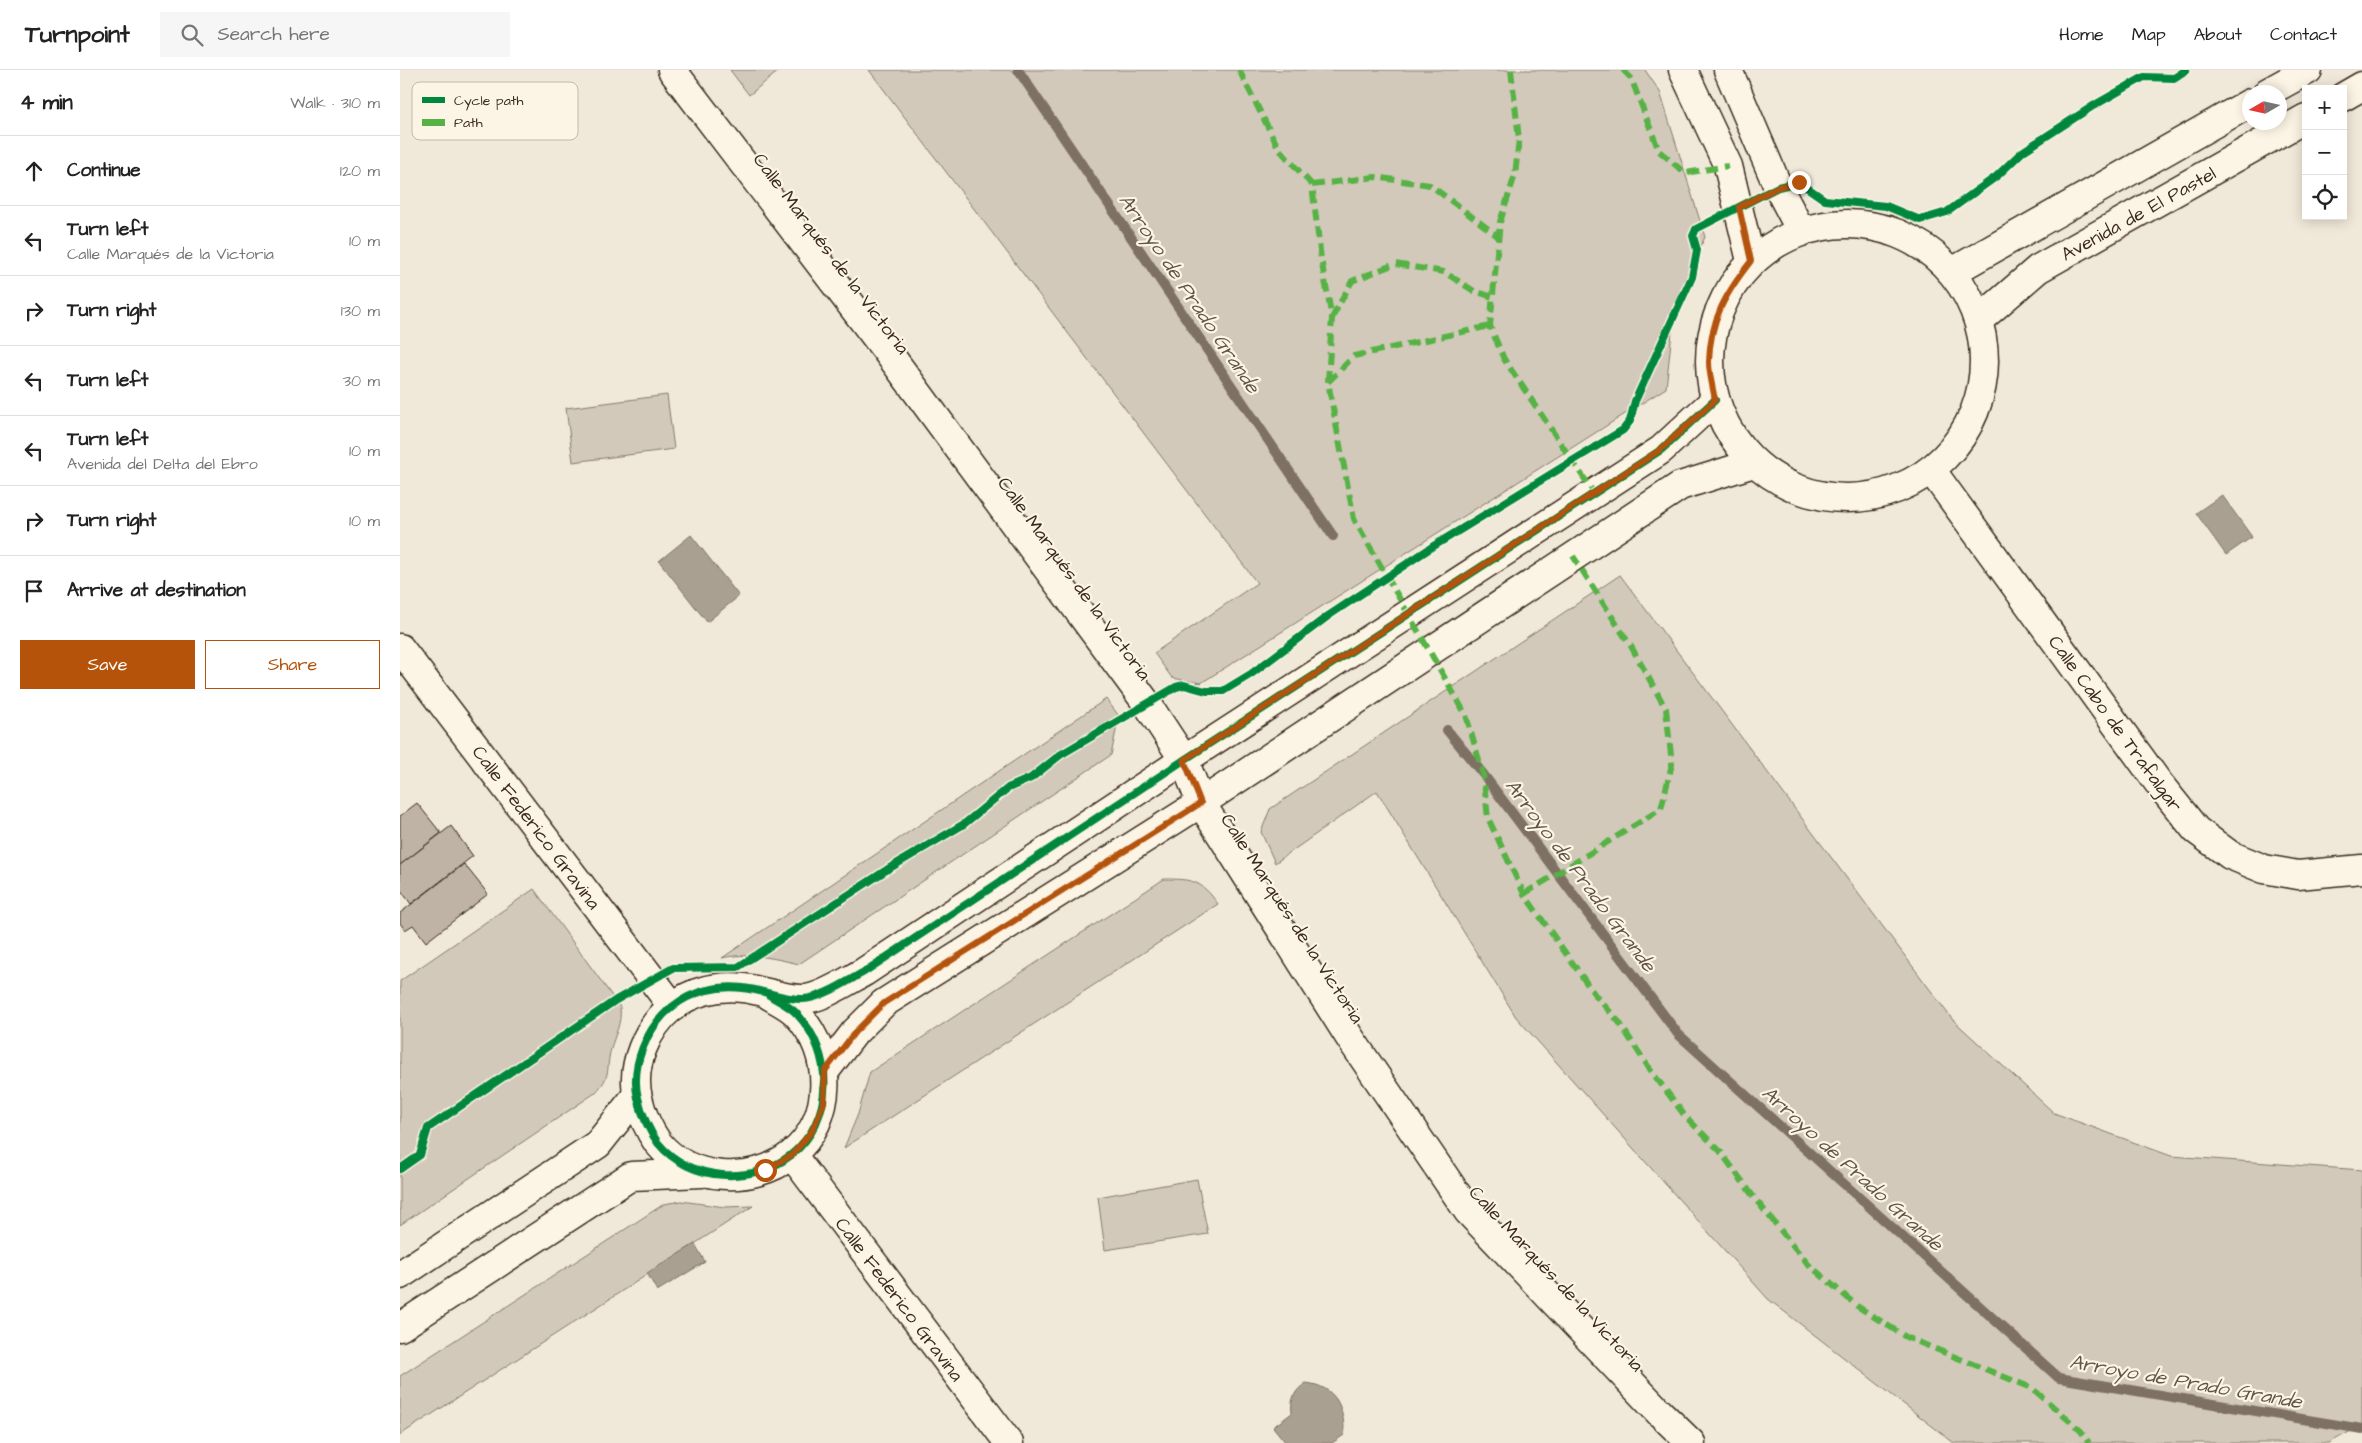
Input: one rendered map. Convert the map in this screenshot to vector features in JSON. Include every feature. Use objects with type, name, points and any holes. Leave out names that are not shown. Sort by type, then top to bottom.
[{"type":"street","name":"Calle Marqués de la Victoria","points":[[672,70],[895,362],[1148,704],[1184,760],[1201,803],[1350,1038],[1468,1211],[1653,1406],[1691,1443]]},
{"type":"street","points":[[1683,70],[1728,166],[1751,261]]},
{"type":"street","points":[[1728,70],[1778,187],[1801,231]]},
{"type":"street","points":[[2281,85],[2308,70]]},
{"type":"street","points":[[2347,95],[2362,86]]},
{"type":"street","points":[[1952,272],[2242,108]]},
{"type":"street","name":"Avenida de El Pastel","points":[[1979,320],[2038,269],[2302,120]]},
{"type":"street","points":[[1834,223],[1867,224],[1899,233],[1928,249],[1952,272],[1968,295],[1979,320],[1985,361],[1979,403],[1960,440],[1932,471],[1898,490],[1860,499],[1822,498],[1785,485],[1754,463],[1730,434],[1715,400],[1709,363],[1714,326],[1728,291],[1751,261],[1783,238],[1801,231],[1834,223]]},
{"type":"street","points":[[704,1173],[680,1161],[659,1144],[645,1121],[637,1096],[637,1070],[643,1046],[655,1024],[673,1007],[694,994],[719,987],[745,988],[769,995],[804,1000],[864,972],[1184,760],[1660,450],[1715,400]]},
{"type":"street","points":[[825,1071],[855,1032],[884,1003],[1201,803],[1680,486],[1754,463]]},
{"type":"street","name":"Calle Cabo de Trafalgar","points":[[1932,471],[2160,785],[2196,830],[2230,855],[2264,869],[2298,875],[2362,869]]},
{"type":"street","name":"Calle Federico Gravina","points":[[400,648],[673,1007]]},
{"type":"street","points":[[400,1327],[631,1176],[704,1173],[734,1176],[765,1170],[792,1155],[812,1131],[824,1102],[825,1071],[816,1039],[796,1013],[769,995]]},
{"type":"street","points":[[400,1275],[598,1144],[637,1096]]},
{"type":"street","name":"Calle Federico Gravina","points":[[792,1155],[1008,1443]]},
{"type":"shaded area","points":[[730,70],[780,70],[749,95]]},
{"type":"shaded area","points":[[869,70],[1645,70],[1660,92],[1705,237],[1675,304],[1666,388],[1201,683],[1172,678],[1154,653],[1257,583]]},
{"type":"shaded area","points":[[667,395],[674,449],[573,462],[566,408]]},
{"type":"shaded area","points":[[2222,495],[2252,537],[2226,555],[2196,513]]},
{"type":"shaded area","points":[[691,535],[739,596],[707,622],[659,561]]},
{"type":"shaded area","points":[[1620,575],[1952,1019],[2054,1113],[2171,1156],[2362,1170],[2362,1425],[2329,1443],[1954,1443],[1768,1299],[1516,1017],[1377,791],[1275,863],[1261,832],[1270,809]]},
{"type":"shaded area","points":[[1106,699],[1119,716],[1111,755],[799,964],[751,956],[722,958]]},
{"type":"shaded area","points":[[1164,879],[1195,882],[1206,890],[1218,904],[844,1148],[858,1114],[870,1072]]},
{"type":"shaded area","points":[[534,889],[620,1007],[619,1024],[609,1056],[608,1072],[601,1087],[595,1093],[400,1225],[400,981]]},
{"type":"shaded area","points":[[1197,1179],[1208,1234],[1105,1250],[1098,1197]]},
{"type":"shaded area","points":[[681,1201],[725,1207],[753,1206],[400,1435],[400,1376],[664,1204]]},
{"type":"shaded area","points":[[695,1244],[705,1262],[657,1291],[647,1273]]},
{"type":"shaded area","points":[[1306,1383],[1325,1389],[1337,1400],[1343,1416],[1344,1435],[1332,1443],[1286,1443],[1273,1427],[1292,1413],[1294,1395]]},
{"type":"building","points":[[417,803],[441,833],[400,865],[400,816]]},
{"type":"building","points":[[451,826],[473,856],[411,904],[400,889],[400,865]]},
{"type":"building","points":[[464,864],[488,894],[426,942],[413,925],[405,930],[400,923],[400,913]]},
{"type":"waterway","name":"Arroyo de Prado Grande","points":[[1018,70],[1333,536]]},
{"type":"waterway","name":"Arroyo de Prado Grande","points":[[1447,730],[1483,774],[1678,1034],[2059,1378],[2362,1429]]},
{"type":"marked path","points":[[1239,70],[1279,149],[1312,185],[1321,259],[1332,318],[1328,382],[1354,519],[1466,715],[1483,774],[1488,818],[1524,894],[1595,995],[1619,1022],[1649,1068],[1685,1116],[1720,1151],[1756,1200],[1808,1264],[1857,1306],[1906,1337],[2032,1388],[2081,1431],[2089,1443]]},
{"type":"marked path","points":[[1511,70],[1519,139],[1515,175],[1500,222],[1490,326],[1504,359],[1594,493]]},
{"type":"marked path","points":[[1623,70],[1631,78],[1659,151],[1685,173],[1728,166]]},
{"type":"marked path","points":[[1312,185],[1375,177],[1430,185],[1499,237]]},
{"type":"marked path","points":[[1332,318],[1352,281],[1395,264],[1444,272],[1474,291],[1493,297]]},
{"type":"marked path","points":[[1328,382],[1354,356],[1490,326]]},
{"type":"marked path","points":[[1524,894],[1661,809],[1672,764],[1666,709],[1632,648],[1573,556]]},
{"type":"cycle path","points":[[400,1169],[420,1155],[428,1128],[616,1000],[673,968],[738,967],[888,869],[964,824],[1008,788],[1031,778],[1060,755],[1176,687],[1184,685],[1206,691],[1223,691],[1251,674],[1328,616],[1432,547],[1623,430],[1630,421],[1635,401],[1692,277],[1697,250],[1693,236],[1696,229],[1778,187],[1799,182],[1825,200],[1886,206],[1920,220],[1947,212],[1997,176],[2022,152],[2093,106],[2144,77],[2174,78],[2186,70]]},
{"type":"cycle path","points":[[769,995],[797,1014],[809,1030],[818,1048],[823,1067],[824,1086],[822,1105],[816,1124],[791,1155],[776,1165],[759,1171],[741,1175],[722,1175],[704,1172],[687,1166],[671,1156],[654,1138],[641,1110],[636,1086],[639,1060],[648,1036],[663,1015],[680,1001],[706,990],[724,987],[750,989],[795,999],[809,998],[834,989],[864,972],[1184,760],[1661,450],[1715,400]]},
{"type":"route","points":[[765,1170],[792,1155],[812,1131],[824,1102],[825,1071],[855,1032],[884,1003],[1201,803],[1184,760],[1660,450],[1715,400],[1709,363],[1714,326],[1728,291],[1751,261],[1739,207],[1778,187],[1799,182]]}]
